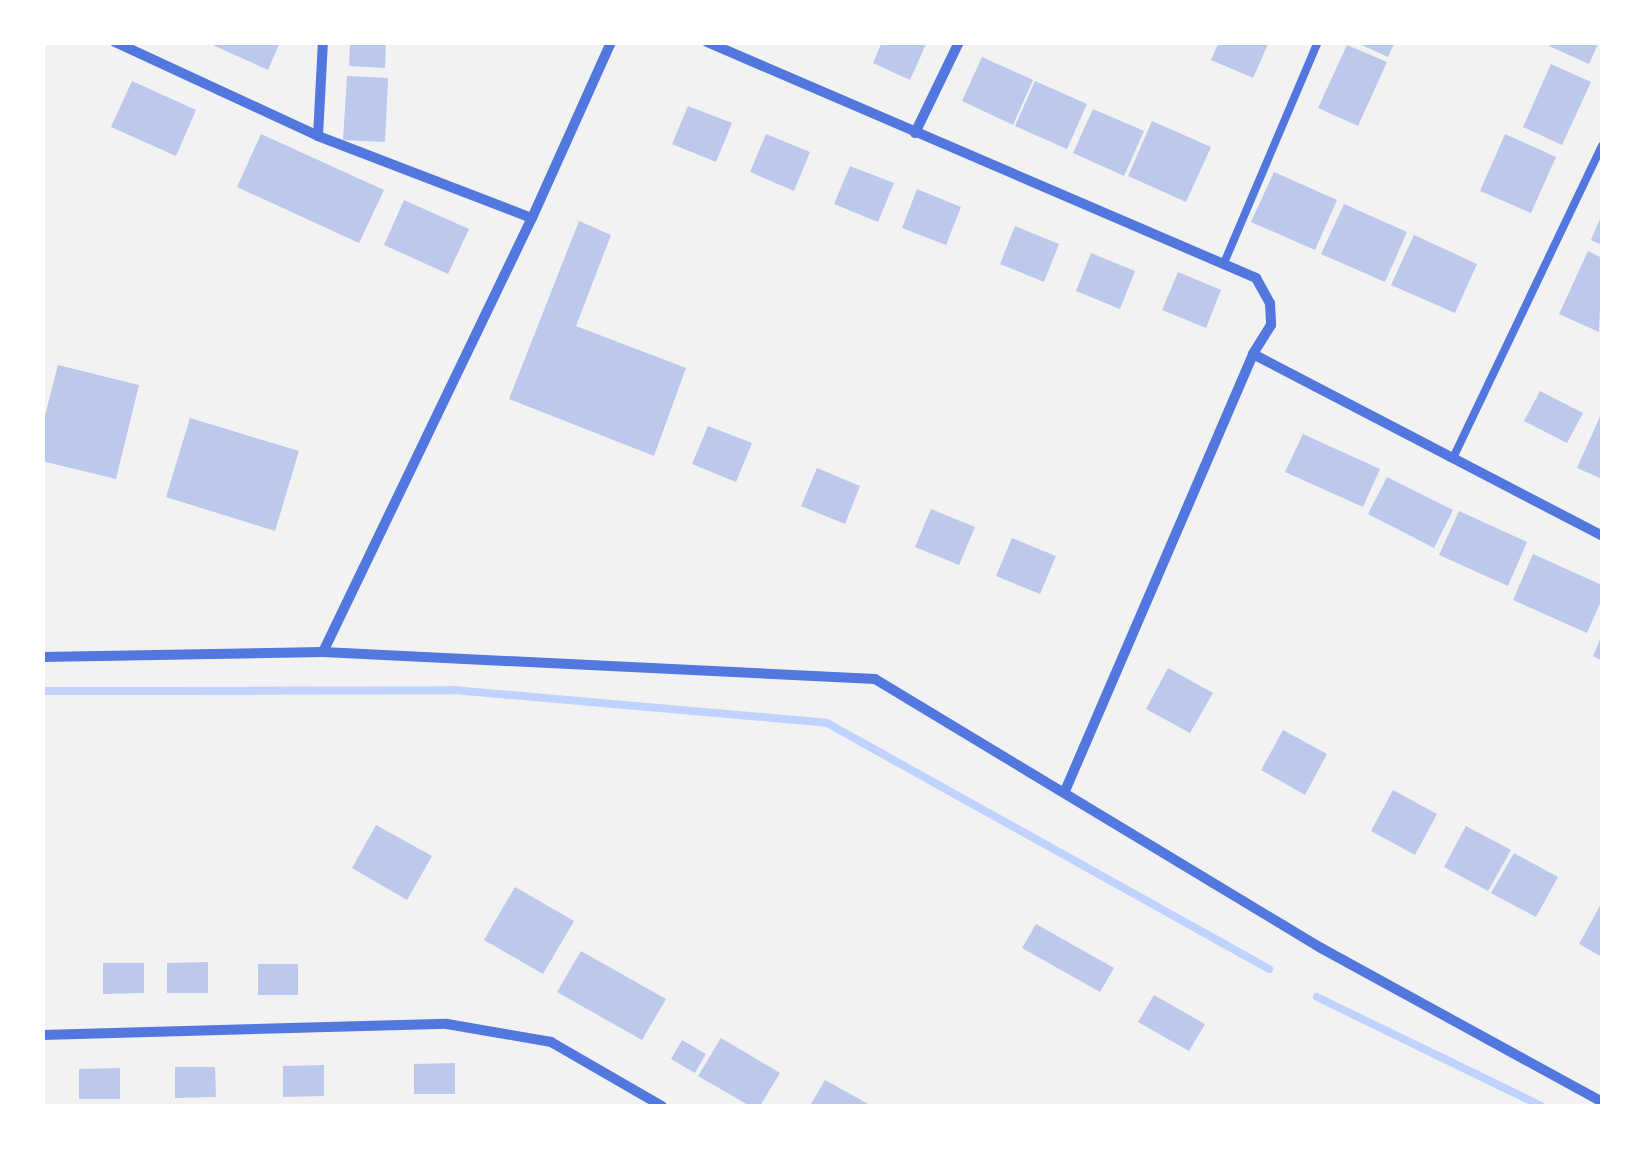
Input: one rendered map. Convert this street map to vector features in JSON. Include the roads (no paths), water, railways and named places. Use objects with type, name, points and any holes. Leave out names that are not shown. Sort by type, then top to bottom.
[{"type":"street","points":[[115,42],[318,136],[532,218]]},
{"type":"street","points":[[318,136],[323,42]]},
{"type":"street","points":[[322,652],[532,218],[611,42]]},
{"type":"street","points":[[706,42],[1224,263],[1256,278],[1270,303],[1271,325],[1252,354],[1064,791]]},
{"type":"street","points":[[915,133],[959,42]]},
{"type":"street","points":[[1252,354],[1602,536]]},
{"type":"street","points":[[42,656],[322,652],[875,679],[1321,948],[1602,1102]]},
{"type":"street","points":[[42,1035],[447,1024],[550,1042],[662,1106]]},
{"type":"lane","points":[[1224,263],[1318,42]]},
{"type":"lane","points":[[1453,458],[1602,146]]},
{"type":"waterway","points":[[42,691],[453,690],[827,723],[1269,969]]},
{"type":"waterway","points":[[1317,997],[1541,1106]]}]
